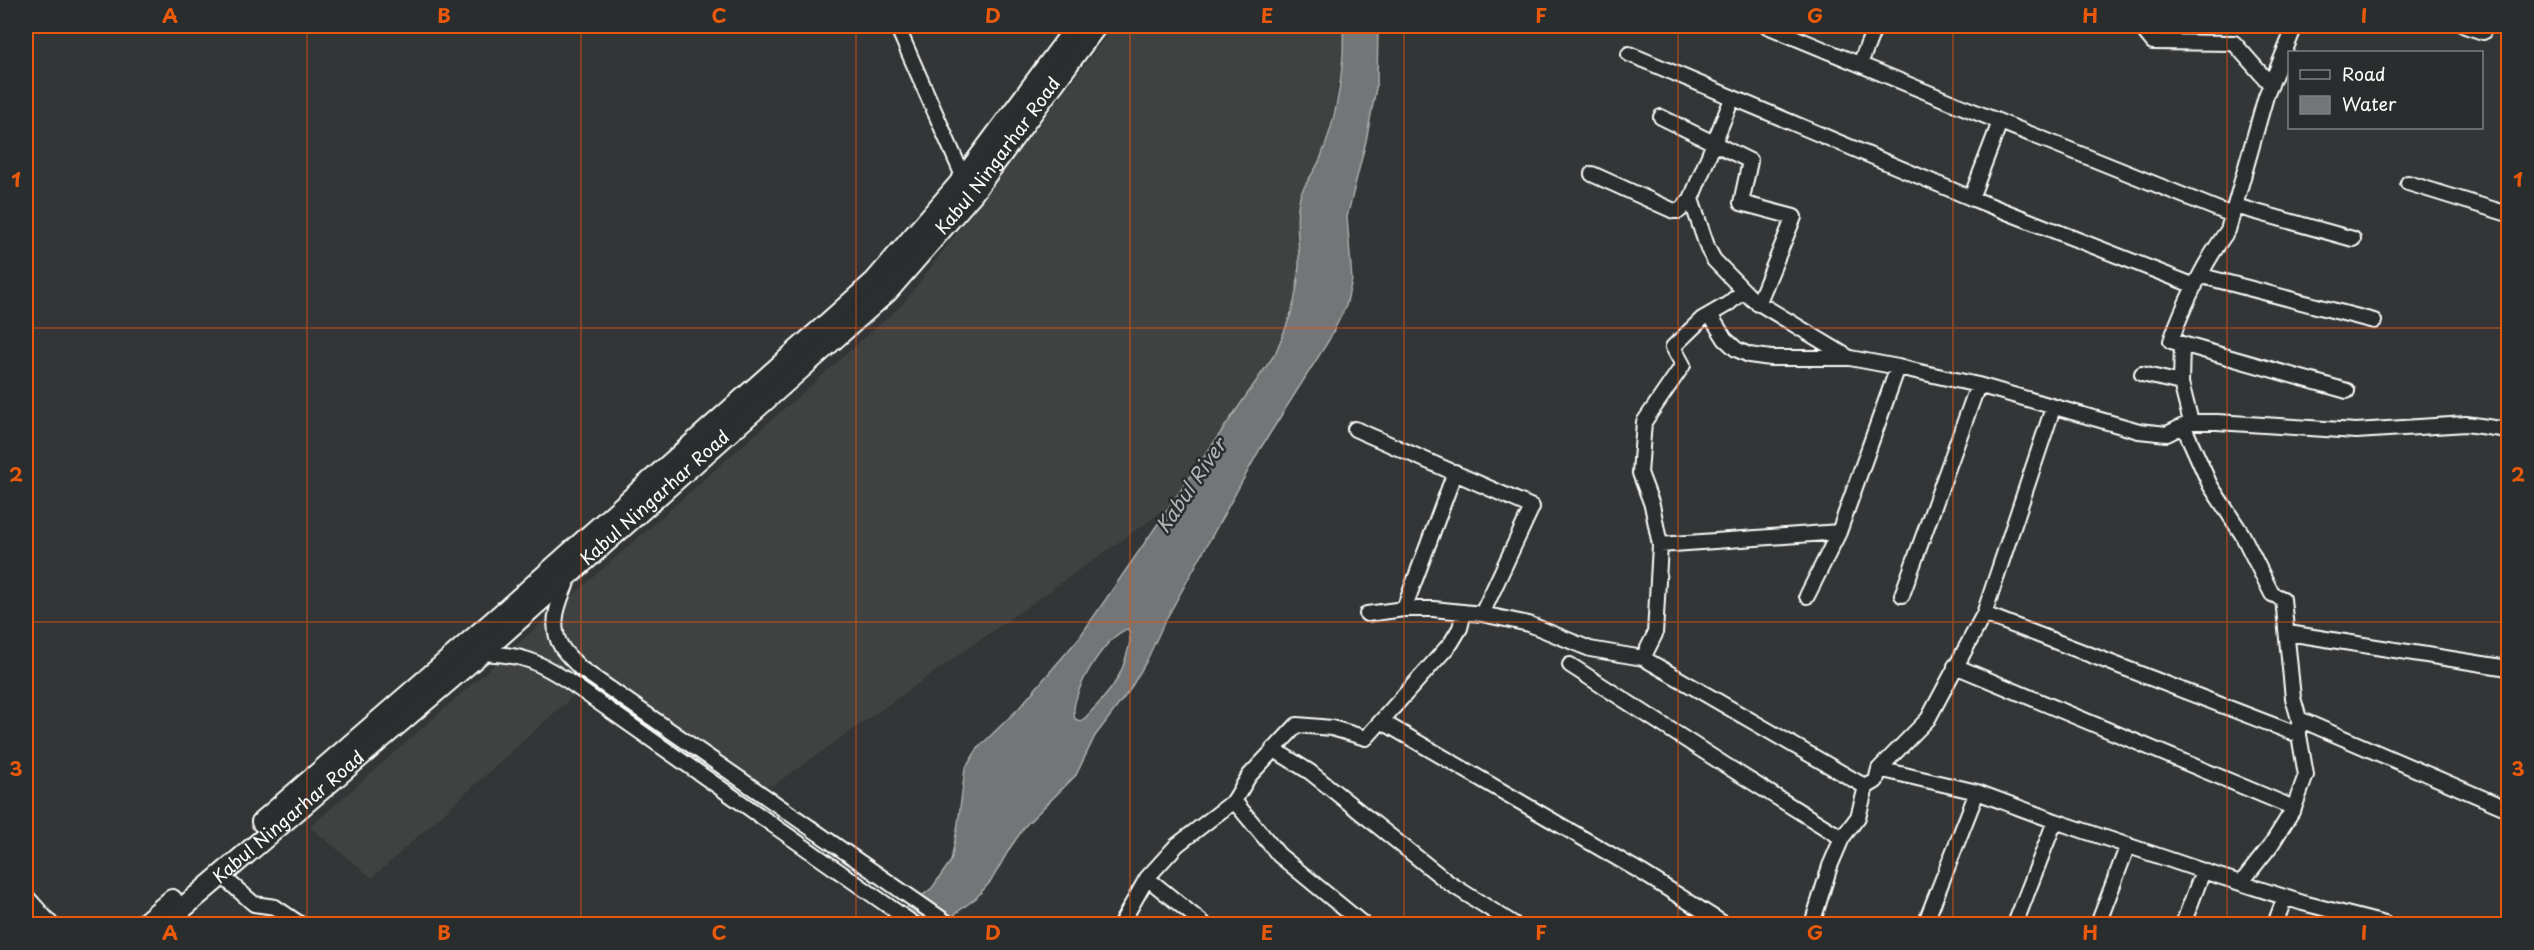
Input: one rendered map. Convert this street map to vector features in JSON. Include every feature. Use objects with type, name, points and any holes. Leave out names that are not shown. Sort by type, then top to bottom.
[{"type":"highway","name":"Kabul Ningarhar Road","points":[[144,924],[513,604],[874,282],[968,186],[1077,26]]},
{"type":"highway","name":"Kabul Ningarhar Road","points":[[164,924],[481,653],[888,291],[968,186],[1096,26]]},
{"type":"street","points":[[897,26],[968,186]]},
{"type":"street","points":[[1767,26],[2000,122],[2233,211],[2353,239]]},
{"type":"street","points":[[1860,64],[1875,26]]},
{"type":"street","points":[[2140,26],[2153,42],[2234,43],[2271,85]]},
{"type":"street","points":[[2295,26],[2266,96],[2228,230],[2199,281],[2171,341],[2347,391]]},
{"type":"street","points":[[2465,26],[2483,32]]},
{"type":"street","points":[[1629,54],[1971,198],[2199,281],[2374,321]]},
{"type":"street","points":[[1592,174],[1674,212],[1679,211],[1691,199],[1732,99]]},
{"type":"street","points":[[1661,117],[1750,161],[1741,203],[1794,217],[1758,304]]},
{"type":"street","points":[[1971,198],[2000,122]]},
{"type":"street","points":[[2408,183],[2508,214]]},
{"type":"street","points":[[1691,199],[1714,260],[1743,291],[1758,304],[1850,358]]},
{"type":"street","points":[[1643,658],[1654,634],[1660,545],[1652,505],[1640,473],[1644,422],[1683,364],[1673,347],[1702,319],[1743,291]]},
{"type":"street","points":[[1710,315],[1725,339],[1749,355],[1771,358],[1850,358],[1898,367],[1978,385],[2139,431],[2167,434],[2188,424],[2356,431],[2466,424],[2508,430]]},
{"type":"street","points":[[2182,344],[2181,383],[2188,424],[2210,485],[2242,534],[2272,594],[2283,599],[2293,698],[2299,719],[2299,735],[2306,775],[2294,808],[2271,845],[2241,883]]},
{"type":"street","points":[[1807,596],[1839,532],[1898,367]]},
{"type":"street","points":[[2142,374],[2181,383]]},
{"type":"street","points":[[1902,595],[1978,385]]},
{"type":"street","points":[[1812,924],[1842,838],[1858,818],[1866,787],[1876,781],[1879,769],[1928,718],[1984,614],[2053,408]]},
{"type":"street","points":[[1355,429],[1532,507],[1482,614]]},
{"type":"street","points":[[1404,609],[1455,472]]},
{"type":"street","points":[[1660,545],[1839,532]]},
{"type":"street","points":[[573,571],[559,601],[555,625],[561,646],[580,668],[949,924]]},
{"type":"street","points":[[1367,614],[1404,609],[1482,614],[1529,624],[1590,649],[1643,658],[1866,787]]},
{"type":"street","points":[[1122,924],[1148,878],[1177,845],[1234,801],[1249,776],[1297,725],[1332,728],[1366,738],[1451,643],[1460,628],[1464,612]]},
{"type":"street","points":[[1984,614],[2299,735]]},
{"type":"street","points":[[2288,633],[2508,668]]},
{"type":"street","points":[[481,653],[514,654],[548,668],[914,924]]},
{"type":"street","points":[[1570,665],[1842,838]]},
{"type":"street","points":[[1955,666],[2294,808]]},
{"type":"street","points":[[2299,719],[2508,808]]},
{"type":"street","points":[[1381,721],[1641,872],[1724,924]]},
{"type":"street","points":[[1273,749],[1310,772],[1449,883],[1514,924]]},
{"type":"street","points":[[1879,769],[1977,792],[2203,871],[2381,924]]},
{"type":"street","points":[[1925,924],[1977,792]]},
{"type":"street","points":[[1234,801],[1279,855],[1363,924]]},
{"type":"street","points":[[2015,924],[2055,821]]},
{"type":"street","points":[[2098,924],[2128,845]]},
{"type":"street","points":[[2183,924],[2203,871]]},
{"type":"street","points":[[221,875],[254,904],[275,907],[300,924]]},
{"type":"street","points":[[1148,878],[1204,924]]},
{"type":"street","points":[[26,896],[51,924]]},
{"type":"street","points":[[2274,924],[2285,897]]},
{"type":"street","points":[[26,915],[33,924]]},
{"type":"shaded area","points":[[1114,26],[1343,26],[1340,74],[1330,129],[1320,160],[1303,189],[1298,208],[1299,265],[1295,304],[1275,354],[1170,506],[774,785],[709,790],[593,681],[572,697],[372,878],[310,827],[902,305]]},
{"type":"water","name":"Kabul River","points":[[1343,26],[1378,26],[1377,83],[1366,141],[1347,217],[1352,280],[1346,306],[1329,340],[1260,449],[1164,623],[1146,662],[1129,691],[1095,736],[1076,775],[1025,826],[991,881],[976,898],[956,913],[950,924],[885,924],[932,888],[951,861],[965,769],[978,748],[1019,708],[1079,638],[1275,354],[1288,321],[1296,291],[1299,266],[1298,205],[1304,187],[1319,162],[1327,142],[1339,92]],"holes":[[[1128,629],[1128,650],[1115,683],[1084,719],[1080,721],[1075,719],[1074,709],[1077,696],[1090,668],[1099,654],[1119,633]]]}]
